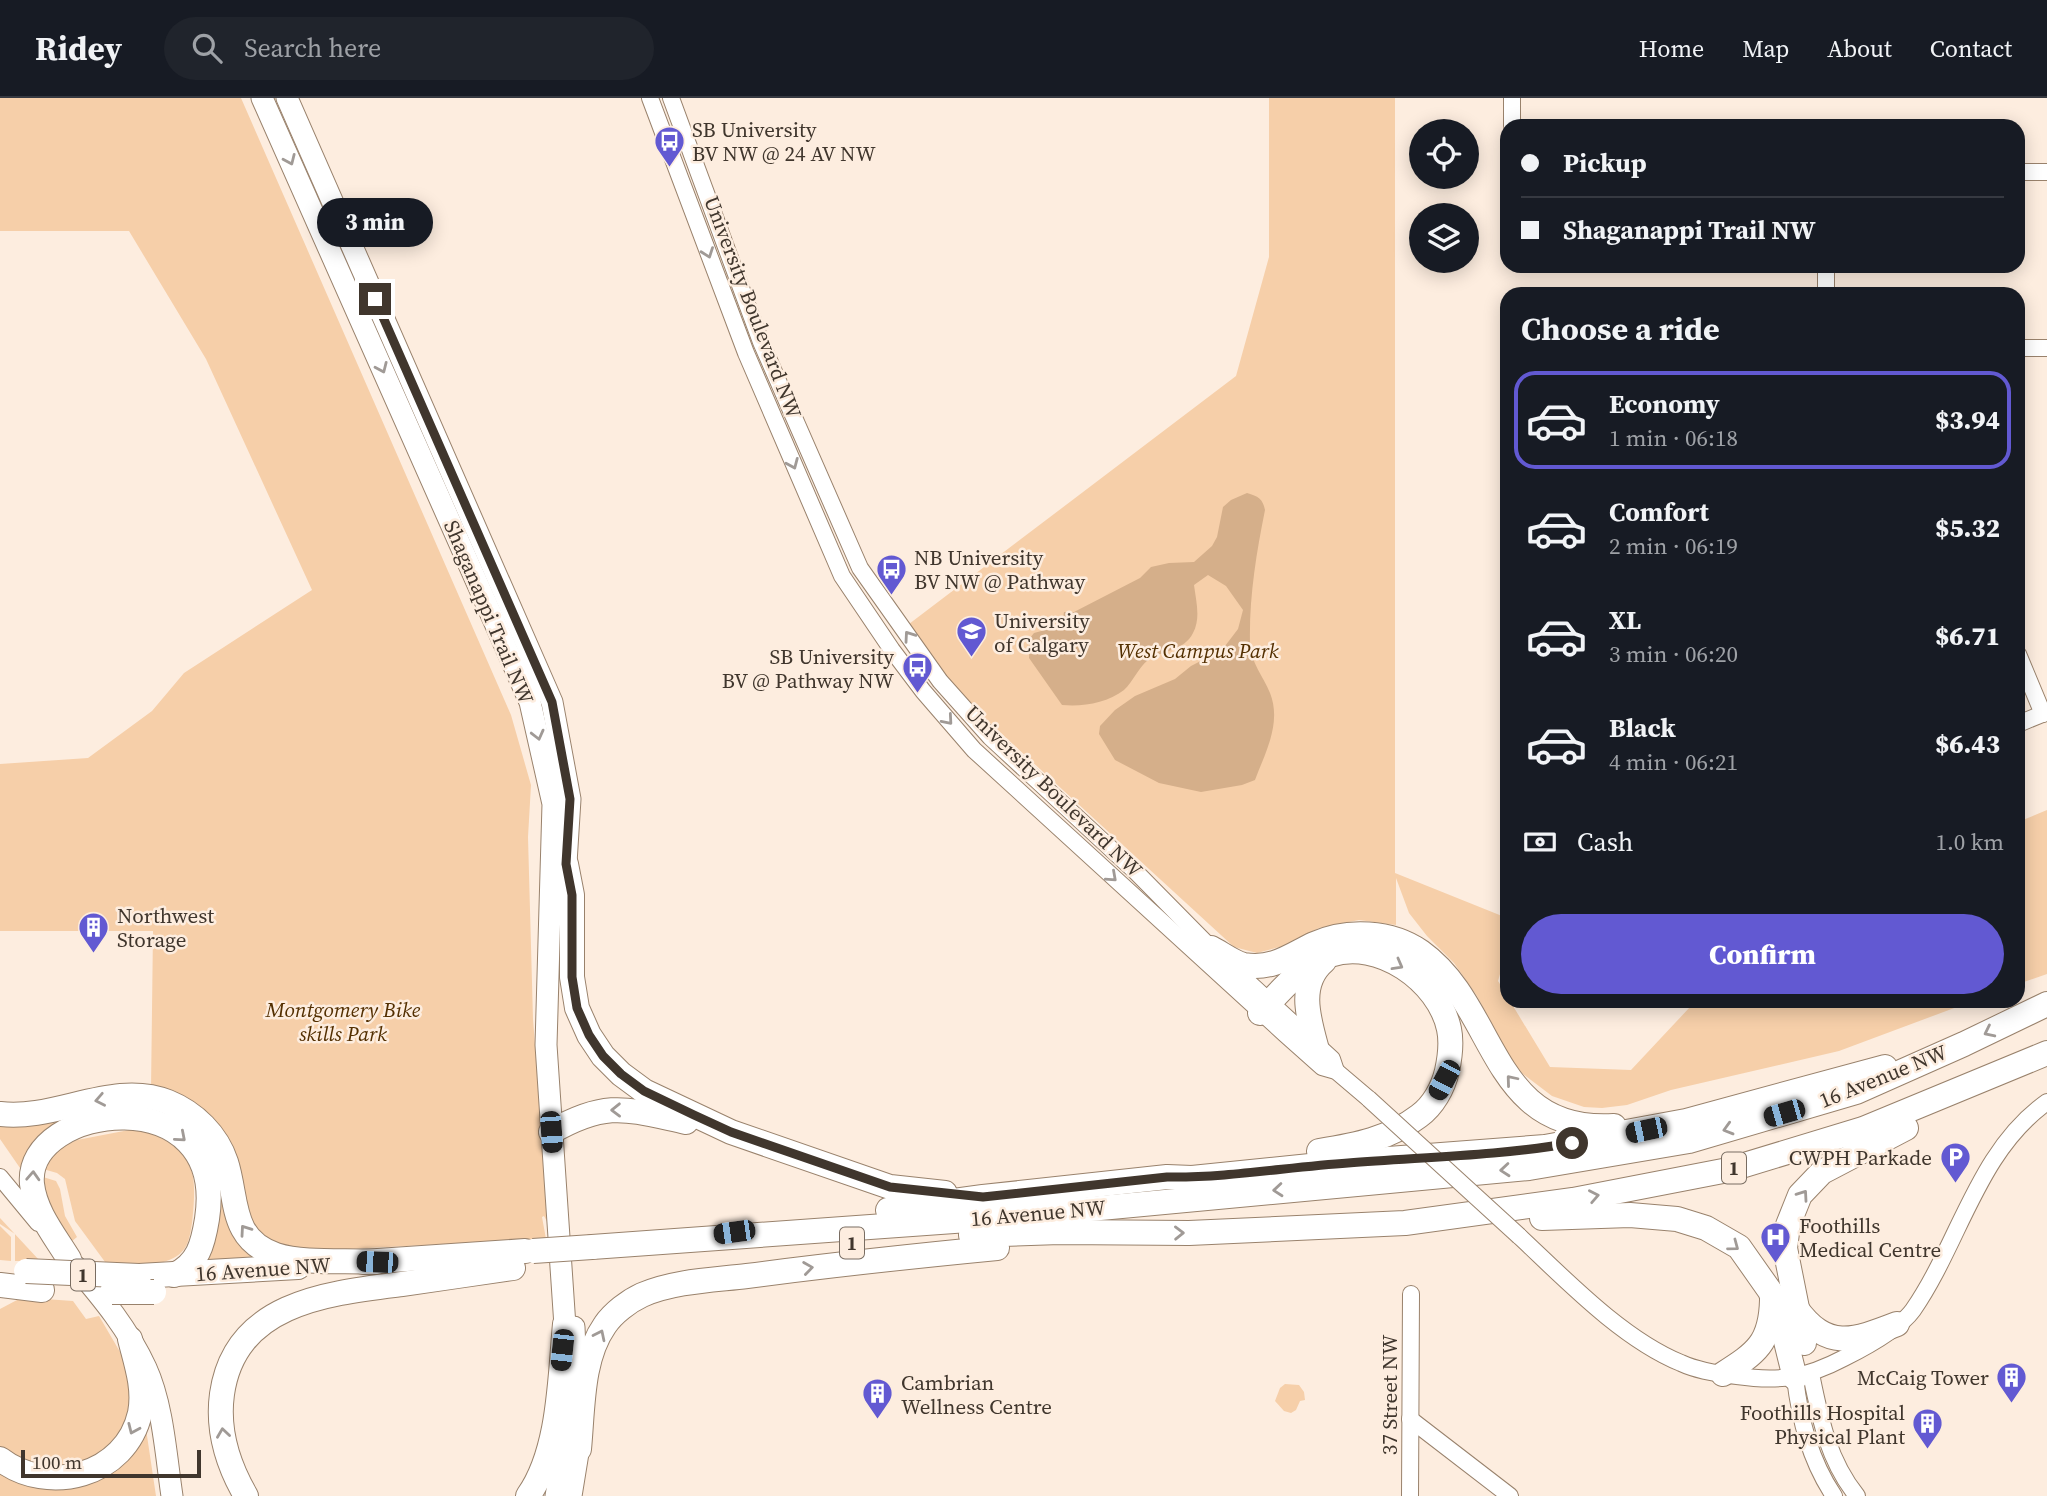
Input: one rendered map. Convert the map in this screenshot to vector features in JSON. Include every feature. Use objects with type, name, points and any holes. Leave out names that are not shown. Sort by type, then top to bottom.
[{"type":"highway","points":[[566,864],[572,895],[572,977],[577,1008],[589,1035],[603,1056],[621,1074],[644,1091],[731,1132],[890,1187],[983,1197]]},
{"type":"highway","points":[[1211,948],[1243,965],[1275,963],[1293,957],[1314,944],[1341,936],[1379,935],[1401,941],[1419,951],[1455,985],[1500,1068],[1522,1093],[1545,1111],[1569,1122],[1603,1126],[1686,1121]]},
{"type":"highway","points":[[678,1240],[983,1197],[1167,1177],[1370,1142],[1395,1132],[1422,1114],[1434,1100],[1444,1080],[1451,1045],[1449,1027],[1438,1003],[1427,986],[1399,965],[1377,955],[1360,951],[1333,954],[1314,961],[1261,1003]]},
{"type":"highway","points":[[1316,1046],[1306,1010],[1308,985],[1314,971],[1333,954]]},
{"type":"highway","points":[[1261,1003],[1293,957]]},
{"type":"highway","name":"16 Avenue NW","points":[[592,1255],[678,1240],[982,1219],[1529,1168],[1689,1141],[1856,1092],[2047,1004]]},
{"type":"highway","name":"16 Avenue NW","points":[[0,1285],[147,1284],[527,1262],[592,1255],[956,1236],[1060,1232],[1189,1233],[1405,1223],[1573,1200],[1728,1170],[1863,1129],[2047,1053]]},
{"type":"highway","points":[[1167,1177],[1192,1178],[1545,1147],[1686,1121],[1865,1071],[1931,1058]]},
{"type":"highway","points":[[1803,1376],[1785,1248],[1788,1225],[1800,1195],[1822,1172],[1891,1134],[1972,1102],[2047,1066]]},
{"type":"highway","points":[[0,1114],[25,1114],[130,1096],[170,1103],[198,1121],[217,1142],[227,1165],[237,1218],[245,1233],[257,1244],[272,1253],[289,1257],[377,1262]]},
{"type":"highway","points":[[555,1130],[575,1118],[595,1111],[620,1109],[731,1132]]},
{"type":"highway","points":[[69,1259],[39,1211],[35,1198],[32,1176],[38,1152],[54,1137],[77,1126],[115,1118],[145,1118],[168,1126],[189,1142],[200,1158],[208,1182],[208,1210],[200,1247],[191,1265],[174,1275]]},
{"type":"highway","points":[[1405,1223],[1630,1215],[1677,1219],[1706,1228],[1739,1247],[1772,1296],[1803,1376]]},
{"type":"highway","points":[[579,1449],[587,1375],[594,1347],[605,1324],[615,1313],[642,1295],[692,1283],[820,1266],[1082,1241],[1111,1234]]},
{"type":"highway","name":"16 Avenue NW","points":[[147,1284],[174,1275],[377,1262],[527,1262]]},
{"type":"highway","points":[[246,1496],[226,1450],[221,1405],[223,1386],[231,1364],[250,1334],[285,1309],[318,1296],[527,1262]]},
{"type":"highway","name":"16 Avenue NW","points":[[0,1269],[32,1283]]},
{"type":"highway","points":[[0,1299],[32,1283]]},
{"type":"highway","points":[[1723,1374],[1754,1352],[1765,1338],[1772,1312],[1772,1296]]},
{"type":"highway","points":[[1795,1307],[1816,1332],[1839,1339],[1854,1339],[1897,1324]]},
{"type":"highway","points":[[528,1496],[546,1457],[553,1431],[565,1324]]},
{"type":"highway","points":[[0,1459],[24,1475],[59,1482],[82,1478],[111,1461],[130,1439],[140,1412],[141,1389],[130,1339]]},
{"type":"main road","name":"Shaganappi Trail NW","points":[[262,98],[530,702],[553,804],[546,1000],[568,1360],[565,1444],[556,1496]]},
{"type":"main road","name":"Shaganappi Trail NW","points":[[287,98],[552,702],[570,799],[555,1130],[573,1321],[579,1449],[571,1496]]},
{"type":"main road","points":[[69,1259],[117,1315],[147,1370],[156,1400],[172,1496]]},
{"type":"street","name":"University Boulevard NW","points":[[650,98],[746,353],[842,576],[892,650],[974,750],[1261,1003],[1332,1059],[1336,1071]]},
{"type":"street","name":"University Boulevard NW","points":[[671,98],[761,342],[860,568],[940,681],[990,737],[1135,871],[1322,1067],[1336,1071],[1369,1099],[1608,1317],[1681,1364],[1764,1380],[1803,1376]]},
{"type":"street","points":[[1512,98],[1512,119]]},
{"type":"street","points":[[2025,172],[2047,172]]},
{"type":"street","points":[[2025,348],[2047,348]]},
{"type":"street","points":[[2025,669],[2045,713],[2025,721]]},
{"type":"street","points":[[1803,1376],[1873,1343],[1912,1312],[1946,1252],[1991,1162],[2008,1138],[2047,1102]]},
{"type":"street","points":[[0,1177],[69,1259]]},
{"type":"street","name":"37 Street NW","points":[[1410,1496],[1411,1294]]},
{"type":"street","points":[[1803,1376],[1798,1409],[1816,1464],[1834,1496]]},
{"type":"street","points":[[1803,1376],[1837,1468],[1857,1496]]},
{"type":"street","points":[[1410,1419],[1510,1496]]},
{"type":"green space","name":"Montgomery Bike skills Park","points":[[0,98],[241,98],[511,715],[531,785],[528,837],[533,1019],[549,1225],[544,1216],[542,1217],[546,1239],[289,1252],[251,1228],[236,1164],[151,1090],[153,931],[0,931],[0,764],[88,758],[152,711],[184,673],[312,590],[206,359],[129,231],[0,231]]},
{"type":"green space","name":"West Campus Park","points":[[1269,98],[1395,98],[1395,873],[1500,915],[1500,1008],[1514,1008],[1550,1067],[1631,1070],[1689,1008],[1954,1008],[1839,1051],[1671,1090],[1627,1105],[1584,1107],[1552,1096],[1523,1074],[1512,1061],[1477,996],[1454,963],[1409,913],[1396,878],[1396,925],[1359,920],[1319,928],[1283,946],[1257,953],[1234,947],[943,680],[909,624],[1236,376],[1269,257]]},
{"type":"green space","points":[[2047,810],[2047,974],[2025,982],[2025,819]]},
{"type":"green space","points":[[71,1117],[38,1136],[20,1168],[0,1139],[0,1123]]},
{"type":"green space","points":[[129,1130],[158,1137],[168,1142],[184,1157],[190,1166],[194,1182],[192,1223],[184,1249],[170,1260],[144,1265],[108,1266],[75,1221],[65,1179],[57,1173],[43,1169],[60,1148],[77,1140]]},
{"type":"green space","points":[[43,1177],[56,1181],[60,1189],[65,1216],[77,1237],[72,1241],[47,1211]]},
{"type":"green space","points":[[219,1182],[259,1258],[206,1262],[217,1223]]},
{"type":"green space","points":[[0,1218],[15,1234],[0,1224]]},
{"type":"green space","points":[[0,1226],[11,1237],[11,1261],[0,1260]]},
{"type":"green space","points":[[15,1234],[39,1260],[15,1261]]},
{"type":"green space","points":[[31,1298],[73,1301],[86,1319],[99,1316],[123,1357],[130,1380],[130,1415],[101,1459],[45,1473],[0,1449],[0,1309],[17,1300]]},
{"type":"green space","points":[[1285,1384],[1299,1385],[1304,1392],[1305,1400],[1300,1401],[1296,1410],[1291,1413],[1284,1411],[1275,1401],[1280,1388]]},
{"type":"green space","points":[[146,1429],[156,1496],[0,1496],[0,1471],[28,1483],[59,1488],[74,1487],[103,1477],[120,1464]]},
{"type":"shaded area","points":[[1247,493],[1259,498],[1265,510],[1254,577],[1250,644],[1273,704],[1271,738],[1255,780],[1201,792],[1159,783],[1115,760],[1099,734],[1100,726],[1115,710],[1135,696],[1175,679],[1191,666],[1222,650],[1238,629],[1243,610],[1226,586],[1208,575],[1194,585],[1197,615],[1189,639],[1179,647],[1148,660],[1124,690],[1094,703],[1062,705],[1029,658],[1030,638],[1034,633],[1056,627],[1064,612],[1074,612],[1140,578],[1151,567],[1194,562],[1212,546],[1217,537],[1223,507]]},
{"type":"place","name":"SB University BV NW @ 24 AV NW","points":[[669,168]]},
{"type":"place","name":"NB University BV NW @ Pathway","points":[[891,596]]},
{"type":"place","name":"University of Calgary","points":[[971,659]]},
{"type":"place","name":"SB University BV @ Pathway NW","points":[[917,695]]},
{"type":"place","name":"Northwest Storage","points":[[94,954]]},
{"type":"place","name":"CWPH Parkade","points":[[1955,1184]]},
{"type":"place","name":"Foothills Medical Centre","points":[[1776,1264]]},
{"type":"place","name":"McCaig Tower","points":[[2012,1404]]},
{"type":"place","name":"Cambrian Wellness Centre","points":[[878,1421]]},
{"type":"place","name":"Foothills Hospital Physical Plant","points":[[1928,1451]]},
{"type":"route","points":[[375,299],[552,702],[570,799],[566,864],[572,895],[572,977],[577,1008],[589,1035],[603,1056],[644,1091],[731,1132],[890,1187],[983,1197],[1167,1177],[1192,1178],[1572,1143]]}]
